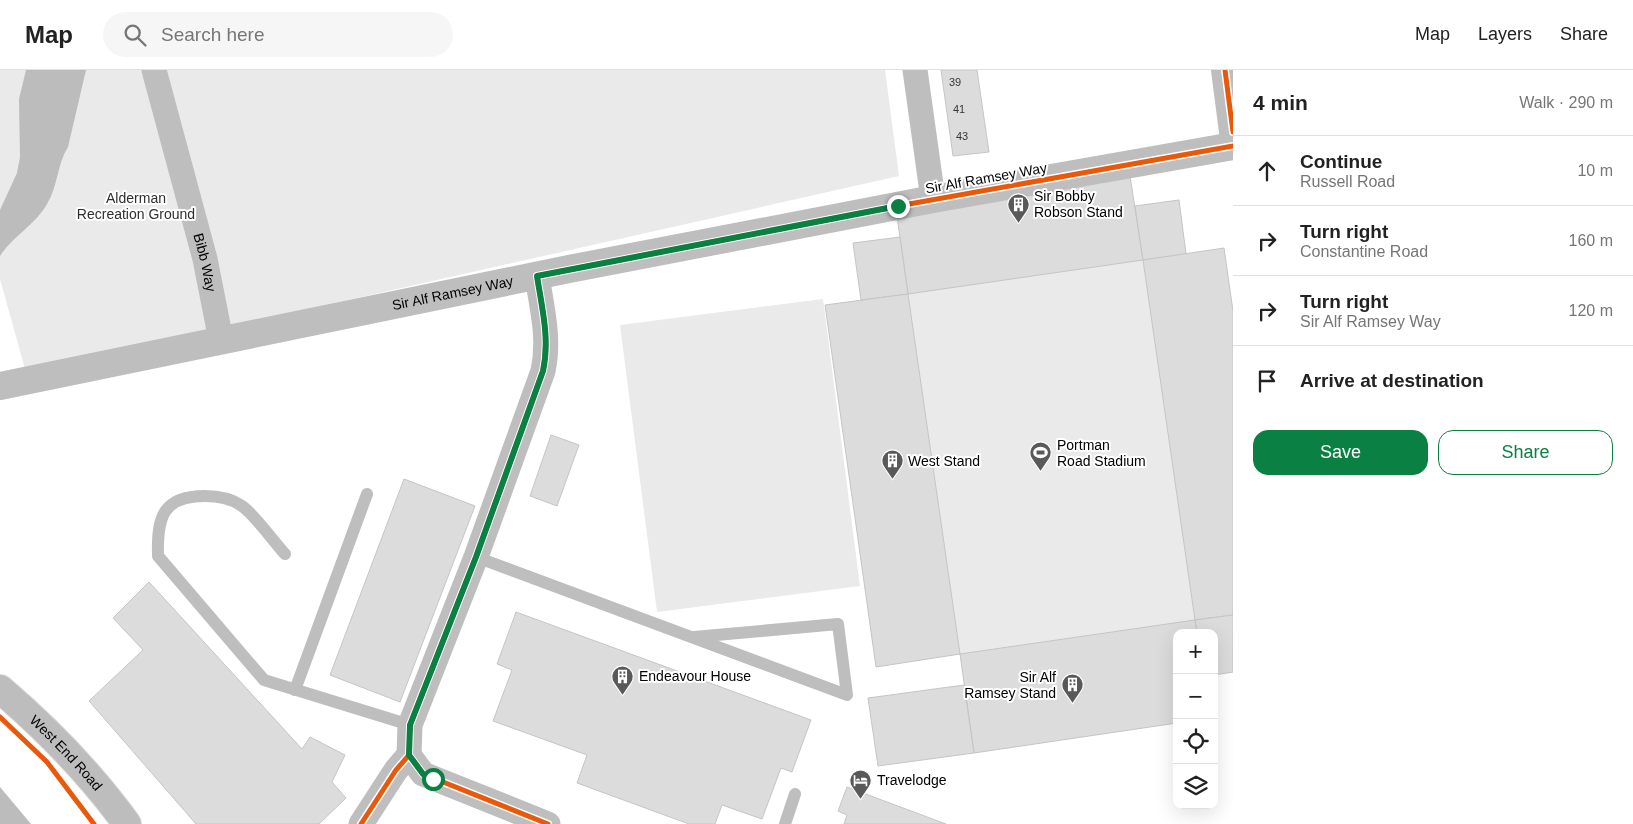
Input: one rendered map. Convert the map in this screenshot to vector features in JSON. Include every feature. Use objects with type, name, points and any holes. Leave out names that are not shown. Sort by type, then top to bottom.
[{"type":"main road","name":"West End Road","points":[[0,689],[55,737],[85,770],[128,824]]},
{"type":"street","name":"Bibb Way","points":[[154,70],[206,259],[221,340]]},
{"type":"street","points":[[915,70],[933,199]]},
{"type":"street","points":[[1225,70],[1233,132]]},
{"type":"street","name":"Sir Alf Ramsey Way","points":[[0,386],[537,276],[933,199],[1233,146]]},
{"type":"street","points":[[537,276],[546,338],[546,356],[476,557],[410,725],[409,755],[423,774],[548,824]]},
{"type":"street","points":[[361,824],[396,770],[409,755]]},
{"type":"lane","points":[[296,690],[367,494]]},
{"type":"lane","points":[[285,554],[242,506],[216,496],[191,496],[176,500],[166,510],[158,530],[158,556],[264,680],[410,725]]},
{"type":"lane","points":[[476,557],[847,695],[838,624],[694,637]]},
{"type":"lane","points":[[785,824],[795,794]]},
{"type":"green space","name":"Alderman Recreation Ground","points":[[0,70],[885,70],[899,176],[286,314],[25,369],[0,279]]},
{"type":"green space","name":"Portman Road Stadium","points":[[1130,176],[1135,206],[1179,200],[1186,254],[1224,248],[1233,311],[1233,672],[1218,641],[1218,629],[1173,629],[1173,724],[974,753],[960,654],[876,667],[825,305],[861,300],[853,243],[900,237],[896,209]]},
{"type":"green space","points":[[823,299],[860,586],[657,612],[620,325]]},
{"type":"shaded area","points":[[26,70],[86,70],[68,147],[64,154],[51,197],[37,218],[0,256],[0,210],[17,173],[20,157],[19,99]]},
{"type":"shaded area","points":[[0,787],[31,824],[0,824]]},
{"type":"building","points":[[941,70],[977,70],[989,152],[953,156]]},
{"type":"building","name":"Sir Bobby Robson Stand","points":[[1130,176],[1143,260],[908,294],[896,209]]},
{"type":"building","points":[[1179,200],[1186,254],[1143,260],[1135,206]]},
{"type":"building","points":[[900,237],[908,294],[861,300],[853,243]]},
{"type":"building","points":[[1224,248],[1233,311],[1233,615],[1195,620],[1143,260]]},
{"type":"building","name":"West Stand","points":[[908,294],[960,654],[876,667],[825,305]]},
{"type":"building","points":[[551,435],[579,445],[557,506],[530,496]]},
{"type":"building","points":[[404,479],[475,506],[400,702],[330,675]]},
{"type":"building","points":[[149,582],[302,749],[310,737],[345,755],[332,782],[346,798],[319,824],[196,824],[89,701],[143,650],[113,618]]},
{"type":"building","name":"Endeavour House","points":[[516,612],[811,720],[792,772],[781,768],[762,819],[722,805],[715,824],[689,824],[577,783],[587,755],[493,721],[512,670],[497,664]]},
{"type":"building","points":[[1233,615],[1233,672],[1218,674],[1218,629],[1196,629],[1195,620]]},
{"type":"building","name":"Sir Alf Ramsey Stand","points":[[1195,620],[1196,629],[1173,629],[1173,724],[974,753],[960,654]]},
{"type":"building","points":[[964,685],[974,753],[878,766],[868,698]]},
{"type":"building","name":"Travelodge","points":[[847,787],[946,824],[844,824],[847,815],[838,811]]},
{"type":"cycle path","points":[[1225,70],[1233,132]]},
{"type":"cycle path","points":[[548,824],[423,774],[409,755],[410,725],[476,557],[543,371],[546,347],[537,276],[898,206],[1233,146]]},
{"type":"cycle path","points":[[0,717],[47,762],[94,824]]},
{"type":"cycle path","points":[[361,824],[396,770],[409,755]]},
{"type":"place","name":"Sir Bobby Robson Stand","points":[[1018,223]]},
{"type":"place","name":"Portman Road Stadium","points":[[1041,472]]},
{"type":"place","name":"West Stand","points":[[892,480]]},
{"type":"place","name":"Endeavour House","points":[[623,695]]},
{"type":"place","name":"Sir Alf Ramsey Stand","points":[[1072,704]]},
{"type":"place","name":"Travelodge","points":[[861,799]]},
{"type":"route","points":[[433,779],[423,774],[413,764],[409,755],[410,725],[476,557],[543,371],[546,356],[546,338],[537,276],[898,206]]}]
